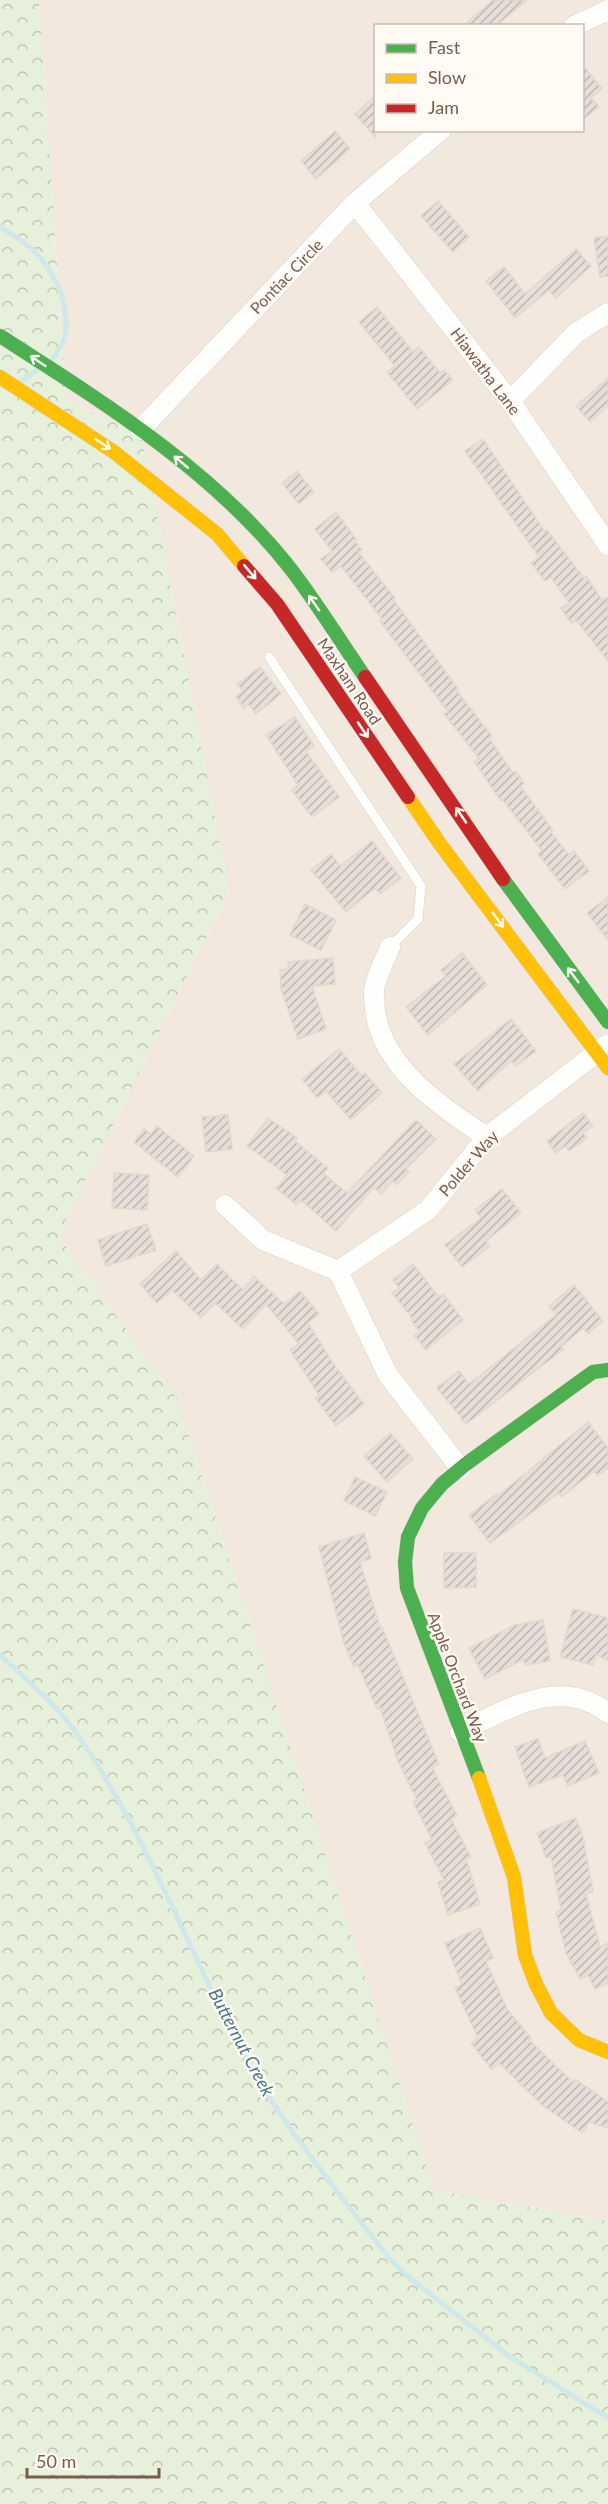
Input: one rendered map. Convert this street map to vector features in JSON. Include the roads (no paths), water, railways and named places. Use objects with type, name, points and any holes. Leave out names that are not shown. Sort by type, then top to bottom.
[{"type":"main road","name":"Maxham Road","points":[[2,337],[72,382],[179,459],[240,513],[290,568],[535,925],[608,1022]]},
{"type":"main road","name":"Maxham Road","points":[[0,377],[114,452],[217,534],[269,595],[440,844],[604,1055]]},
{"type":"main road","name":"Apple Orchard Way","points":[[608,1370],[593,1372],[461,1469],[433,1494],[414,1520],[405,1546],[407,1588],[500,1833],[514,1876],[525,1955],[536,1984],[551,2013],[579,2040],[608,2052]]},
{"type":"street","points":[[578,24],[608,10]]},
{"type":"street","name":"Pontiac Circle","points":[[140,430],[355,203],[439,132]]},
{"type":"street","name":"Hiawatha Lane","points":[[355,203],[510,401],[608,545]]},
{"type":"street","points":[[510,401],[576,333],[608,313]]},
{"type":"street","points":[[390,947],[374,990],[377,1023],[386,1044],[404,1071],[426,1092],[487,1137]]},
{"type":"street","name":"Polder Way","points":[[338,1271],[428,1210],[487,1137],[604,1055]]},
{"type":"street","points":[[225,1205],[263,1240],[338,1271],[388,1375],[461,1469]]},
{"type":"street","points":[[460,1732],[513,1707],[546,1696],[581,1699],[608,1713]]},
{"type":"lane","points":[[268,657],[421,886],[418,919],[390,947]]},
{"type":"waterway","name":"Butternut Creek","points":[[0,227],[36,253],[58,286],[65,311],[65,336],[52,360]]},
{"type":"waterway","name":"Butternut Creek","points":[[20,382],[37,370]]},
{"type":"waterway","name":"Butternut Creek","points":[[0,1655],[54,1705],[81,1740],[145,1850],[218,2004],[253,2071],[288,2126],[388,2257],[406,2275],[509,2356],[608,2418]]}]
